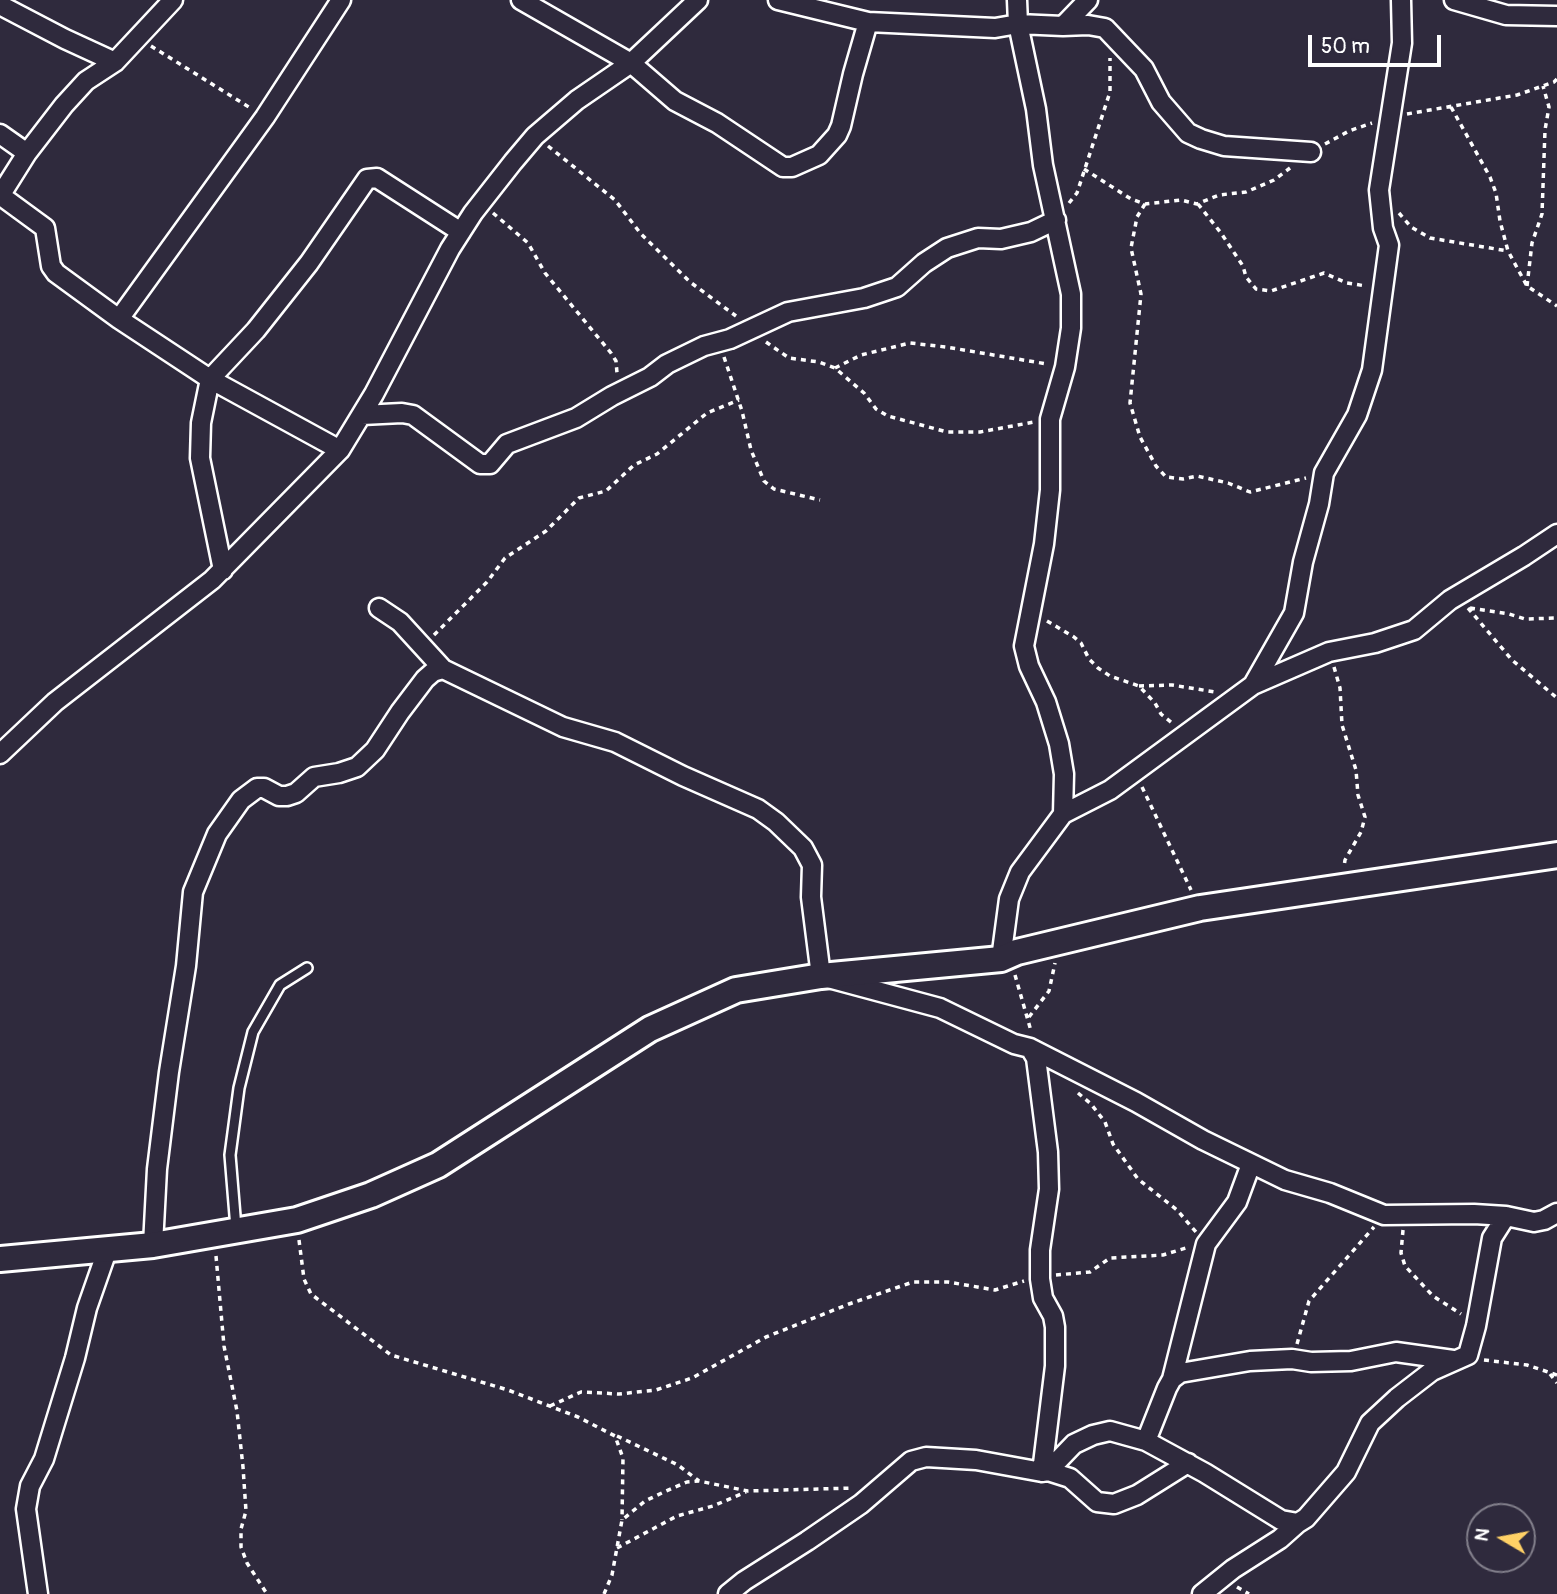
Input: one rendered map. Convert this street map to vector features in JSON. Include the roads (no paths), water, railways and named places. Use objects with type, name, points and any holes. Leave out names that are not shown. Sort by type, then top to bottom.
[{"type":"street","points":[[173,0],[115,62],[86,81],[71,97],[27,153],[0,195],[45,228],[51,266],[57,273],[119,319],[210,379],[340,450]]},
{"type":"street","points":[[119,319],[265,117],[341,0]]},
{"type":"street","points":[[521,0],[553,8],[631,63],[675,101],[718,123],[777,164],[792,167],[819,155],[837,135],[868,22]]},
{"type":"street","points":[[0,754],[55,702],[223,570],[340,450],[362,415],[461,232],[481,202],[535,136],[577,100],[631,63],[698,0]]},
{"type":"street","points":[[778,0],[868,22],[995,28],[1018,24],[1087,24],[1105,28],[1144,69],[1161,102],[1188,133],[1224,146],[1311,152]]},
{"type":"street","points":[[1017,0],[1018,24],[1036,109],[1043,164],[1071,294],[1071,328],[1065,368],[1050,419],[1050,490],[1044,544],[1024,646],[1059,744],[1064,774],[1063,814]]},
{"type":"street","points":[[1063,26],[1088,0]]},
{"type":"street","points":[[1253,685],[1294,613],[1324,474],[1357,415],[1372,370],[1389,245],[1383,228],[1379,191],[1402,43],[1401,0]]},
{"type":"street","points":[[1454,0],[1506,15],[1557,16]]},
{"type":"street","points":[[0,5],[21,18],[115,62]]},
{"type":"street","points":[[0,134],[27,153]]},
{"type":"street","points":[[223,570],[200,458],[201,423],[210,379],[256,330],[302,273],[367,180],[377,178],[461,232]]},
{"type":"street","points":[[362,415],[402,412],[413,415],[480,464],[490,464],[508,444],[576,418],[650,377],[667,364],[788,312],[864,298],[897,287],[947,248],[978,238],[1001,239],[1031,232],[1056,219]]},
{"type":"street","points":[[1009,955],[1009,899],[1020,872],[1063,814],[1111,790],[1253,685],[1329,652],[1375,643],[1414,630],[1450,600],[1557,534]]},
{"type":"street","points":[[379,608],[400,622],[443,669],[563,727],[615,742],[758,809],[776,822],[803,848],[812,865],[810,897],[821,976]]},
{"type":"street","points":[[153,1245],[159,1155],[186,967],[193,892],[217,834],[251,791],[264,788],[279,796],[287,796],[296,793],[314,777],[357,767],[375,750],[425,679],[433,672],[443,669]]},
{"type":"street","points":[[0,1259],[153,1245],[297,1220],[371,1195],[438,1165],[650,1029],[736,990],[821,976],[1009,955],[1200,908],[1557,855]]},
{"type":"street","points":[[821,976],[940,1008],[1014,1044],[1030,1048],[1203,1140],[1285,1180],[1330,1193],[1384,1215],[1506,1216],[1534,1222],[1557,1213]]},
{"type":"street","points":[[1030,1048],[1036,1058],[1048,1152],[1049,1189],[1040,1250],[1040,1279],[1043,1298],[1053,1316],[1056,1347],[1045,1472]]},
{"type":"street","points":[[1146,1441],[1172,1379],[1205,1243],[1237,1202],[1251,1164]]},
{"type":"street","points":[[1202,1594],[1306,1518],[1346,1472],[1370,1423],[1432,1371],[1459,1359],[1472,1346],[1492,1238],[1506,1216]]},
{"type":"street","points":[[37,1594],[26,1509],[30,1486],[48,1447],[87,1308],[108,1248]]},
{"type":"street","points":[[1172,1379],[1180,1373],[1201,1368],[1250,1361],[1351,1361],[1396,1352],[1459,1359]]},
{"type":"street","points":[[1045,1472],[1073,1444],[1110,1431],[1146,1441],[1282,1520],[1298,1523]]},
{"type":"street","points":[[728,1594],[861,1504],[911,1461],[926,1457],[976,1460],[1045,1472],[1070,1478],[1097,1502],[1114,1504],[1137,1495],[1188,1463]]},
{"type":"lane","points":[[225,1231],[230,1155],[239,1088],[253,1032],[280,985],[307,968]]}]
